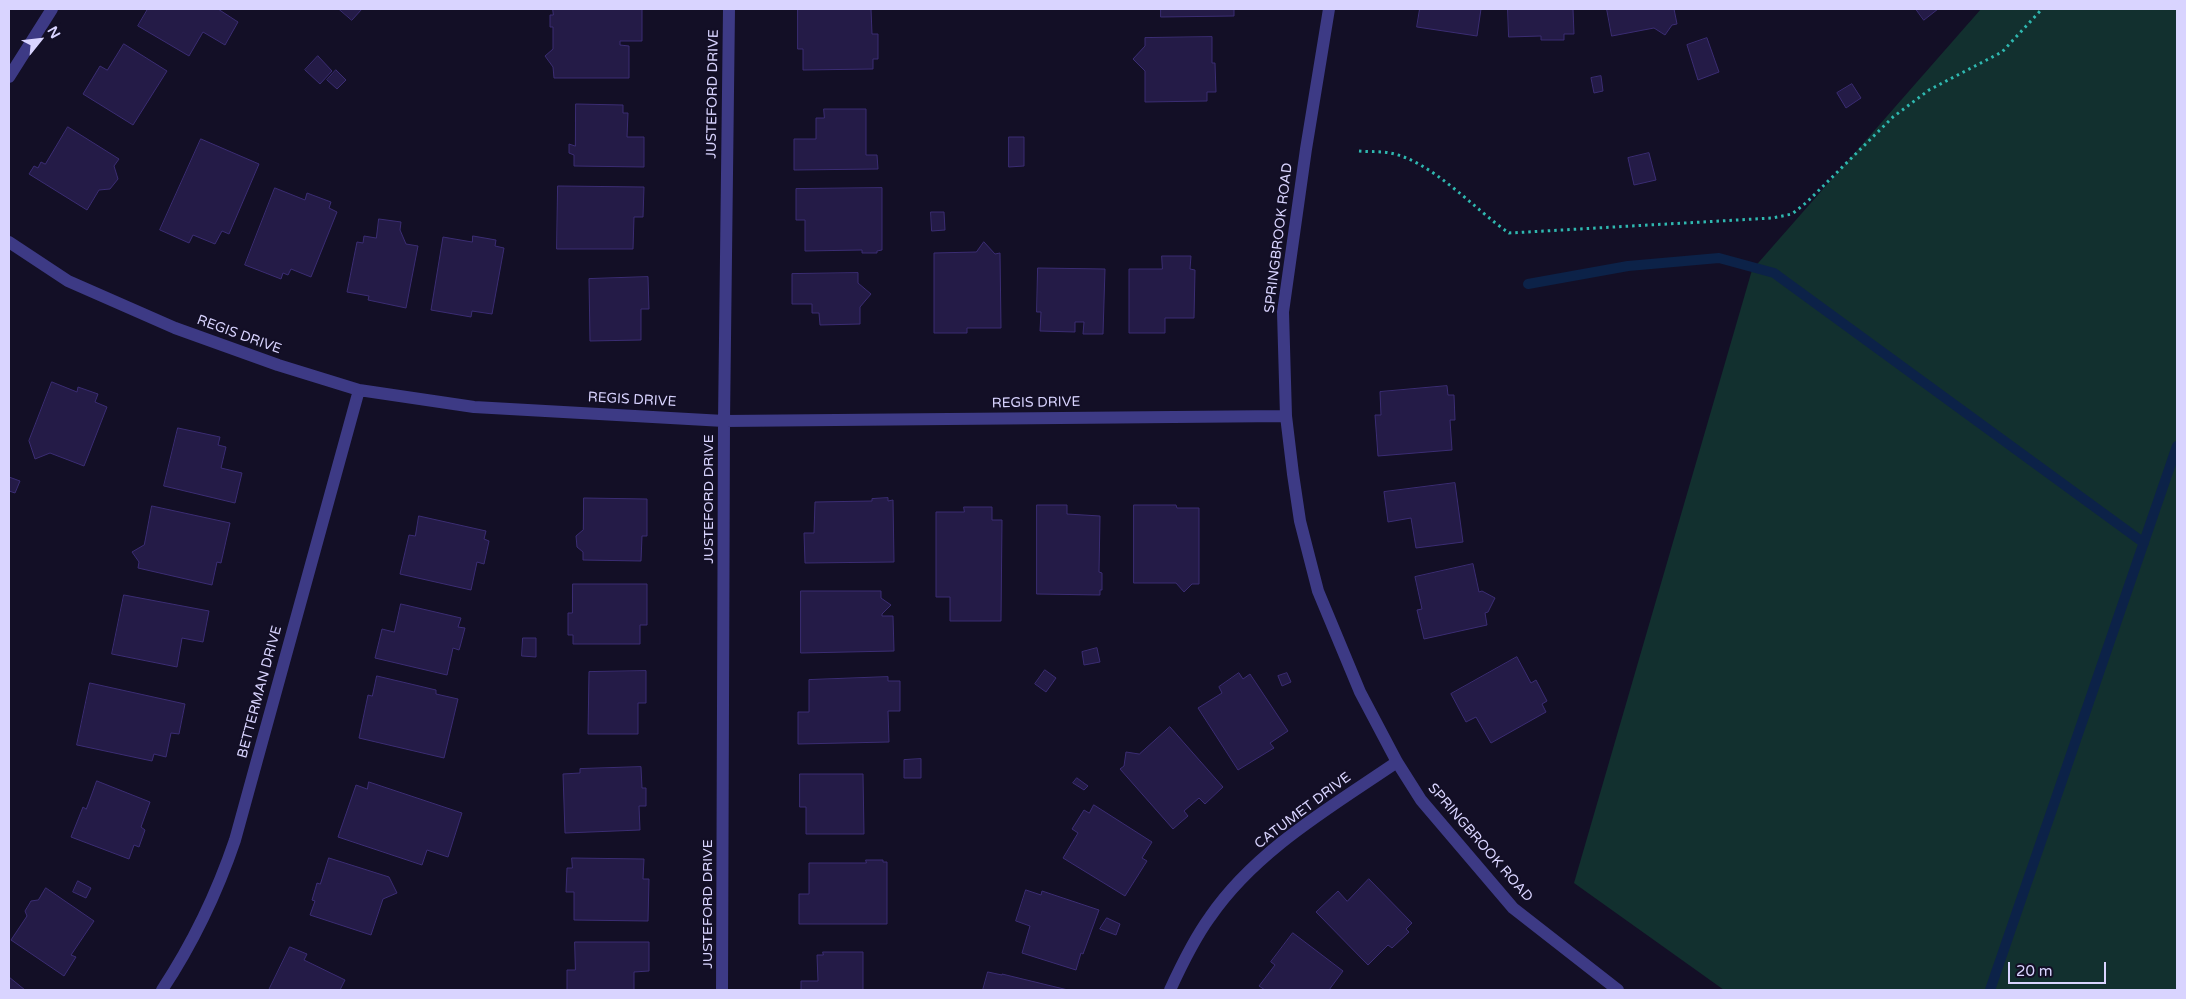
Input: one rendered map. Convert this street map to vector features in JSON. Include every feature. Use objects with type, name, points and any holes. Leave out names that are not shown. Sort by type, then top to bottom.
[{"type":"street","points":[[9,77],[52,9]]},
{"type":"street","name":"JUSTEFORD DRIVE","points":[[722,990],[724,421],[729,9]]},
{"type":"street","name":"SPRINGBROOK ROAD","points":[[1329,9],[1306,149],[1283,312],[1286,416],[1300,521],[1318,591],[1360,692],[1397,762],[1421,800],[1513,908],[1618,990]]},
{"type":"street","name":"REGIS DRIVE","points":[[9,242],[68,280],[175,328],[278,365],[359,390],[474,408],[724,421],[1286,416]]},
{"type":"street","name":"BETTERMAN DRIVE","points":[[162,990],[202,924],[235,840],[359,390]]},
{"type":"street","name":"CATUMET DRIVE","points":[[1170,990],[1209,917],[1235,885],[1277,846],[1397,762]]},
{"type":"path","points":[[1359,151],[1390,153],[1414,162],[1463,195],[1509,233],[1772,218],[1792,214],[1807,202],[1893,117],[1929,90],[2002,52],[2042,9]]},
{"type":"green space","points":[[1981,9],[2177,9],[2177,990],[1724,990],[1574,883],[1752,270]]},
{"type":"building","points":[[148,9],[218,9],[238,22],[225,45],[203,32],[189,56],[138,26]]},
{"type":"building","points":[[339,9],[362,9],[352,20]]},
{"type":"building","points":[[553,9],[642,9],[642,41],[620,41],[620,45],[629,46],[629,78],[554,78],[553,67],[545,56],[553,49],[553,27],[550,27],[550,15],[553,15]]},
{"type":"building","points":[[798,9],[871,9],[872,34],[878,34],[878,59],[873,59],[873,69],[803,70],[803,49],[798,49]]},
{"type":"building","points":[[1161,9],[1234,9],[1234,16],[1161,17]]},
{"type":"building","points":[[1420,9],[1481,9],[1477,36],[1417,27]]},
{"type":"building","points":[[1508,9],[1573,9],[1574,34],[1564,34],[1564,40],[1541,40],[1541,36],[1509,37]]},
{"type":"building","points":[[1607,9],[1674,9],[1677,24],[1672,25],[1665,35],[1654,28],[1612,36]]},
{"type":"building","points":[[1916,9],[1938,9],[1924,20]]},
{"type":"building","points":[[1212,37],[1212,63],[1215,63],[1216,92],[1207,92],[1207,101],[1145,102],[1145,71],[1133,59],[1145,46],[1145,38]]},
{"type":"building","points":[[1707,38],[1719,72],[1698,80],[1687,45]]},
{"type":"building","points":[[124,44],[167,71],[133,125],[83,94],[100,66],[107,70]]},
{"type":"building","points":[[318,56],[332,71],[320,84],[305,70]]},
{"type":"building","points":[[336,70],[346,80],[337,89],[327,80]]},
{"type":"building","points":[[1601,76],[1603,91],[1594,93],[1591,78]]},
{"type":"building","points":[[1852,84],[1861,98],[1846,108],[1837,93]]},
{"type":"building","points":[[576,104],[623,105],[623,113],[628,113],[627,137],[644,137],[644,167],[574,166],[574,155],[569,153],[569,144],[575,146]]},
{"type":"building","points":[[824,109],[866,109],[866,155],[877,155],[878,169],[794,170],[794,139],[816,139],[816,118],[824,118]]},
{"type":"building","points":[[68,127],[119,159],[114,166],[118,179],[110,189],[99,190],[87,210],[29,174],[34,166],[38,168],[41,162],[45,164]]},
{"type":"building","points":[[1009,137],[1024,137],[1024,166],[1009,167]]},
{"type":"building","points":[[201,139],[259,164],[229,234],[222,231],[215,244],[193,235],[189,243],[160,230]]},
{"type":"building","points":[[1649,153],[1656,180],[1634,185],[1628,158]]},
{"type":"building","points":[[558,186],[644,187],[643,217],[634,217],[633,249],[557,249]]},
{"type":"building","points":[[275,188],[305,200],[307,193],[331,202],[329,208],[337,212],[311,277],[291,269],[288,275],[283,273],[281,279],[245,265]]},
{"type":"building","points":[[882,188],[882,250],[877,251],[877,253],[862,253],[862,250],[805,251],[805,220],[796,220],[796,189]]},
{"type":"building","points":[[931,212],[944,212],[945,230],[932,231]]},
{"type":"building","points":[[379,219],[401,222],[400,230],[406,244],[418,246],[406,308],[368,300],[369,296],[347,292],[357,242],[363,243],[364,236],[376,238]]},
{"type":"building","points":[[473,236],[496,240],[495,246],[504,248],[492,314],[472,311],[471,317],[431,310],[443,237],[472,242]]},
{"type":"building","points":[[984,242],[995,254],[1000,253],[1001,328],[967,328],[967,333],[934,333],[934,253],[976,252]]},
{"type":"building","points":[[1162,256],[1191,256],[1190,269],[1195,270],[1194,318],[1165,318],[1165,333],[1129,333],[1129,269],[1162,269]]},
{"type":"building","points":[[1038,268],[1105,269],[1103,334],[1083,334],[1084,322],[1075,322],[1075,332],[1040,331],[1041,312],[1037,312]]},
{"type":"building","points":[[858,273],[858,283],[871,294],[860,307],[860,324],[820,325],[819,313],[812,313],[812,304],[792,304],[792,274]]},
{"type":"building","points":[[648,277],[649,309],[641,309],[641,340],[590,341],[589,279]]},
{"type":"building","points":[[52,382],[77,392],[78,387],[98,394],[95,402],[107,407],[84,466],[50,453],[35,459],[29,441]]},
{"type":"building","points":[[1447,386],[1448,395],[1454,395],[1455,420],[1450,420],[1452,450],[1378,456],[1375,415],[1381,415],[1380,392]]},
{"type":"building","points":[[178,428],[220,437],[218,445],[226,447],[221,468],[242,473],[235,503],[164,486]]},
{"type":"building","points":[[9,477],[20,481],[15,493],[9,491]]},
{"type":"building","points":[[1455,483],[1463,542],[1416,548],[1411,518],[1388,522],[1384,492]]},
{"type":"building","points":[[584,498],[647,499],[647,536],[642,536],[641,561],[583,560],[583,552],[577,547],[576,536],[583,530]]},
{"type":"building","points":[[888,498],[888,501],[893,500],[894,562],[805,563],[804,533],[814,533],[815,502],[872,501],[872,499]]},
{"type":"building","points":[[1037,505],[1067,505],[1067,514],[1100,516],[1099,572],[1102,573],[1102,590],[1100,590],[1100,595],[1037,594]]},
{"type":"building","points":[[1134,505],[1176,505],[1177,508],[1199,508],[1199,584],[1192,584],[1184,592],[1176,583],[1134,583]]},
{"type":"building","points":[[152,506],[230,523],[221,563],[217,562],[212,585],[138,568],[139,562],[132,552],[144,545]]},
{"type":"building","points":[[964,507],[992,507],[992,520],[1002,520],[1001,621],[950,621],[950,597],[936,597],[936,512],[964,512]]},
{"type":"building","points":[[419,516],[486,531],[484,539],[489,541],[484,564],[477,562],[471,590],[400,574],[409,535],[415,536]]},
{"type":"building","points":[[1473,564],[1479,592],[1482,591],[1495,598],[1488,612],[1485,613],[1487,625],[1424,639],[1417,610],[1422,609],[1415,577]]},
{"type":"building","points":[[573,584],[647,584],[647,625],[640,625],[640,644],[573,644],[573,635],[568,635],[568,613],[572,613]]},
{"type":"building","points":[[801,591],[881,591],[881,598],[891,605],[882,616],[893,616],[894,651],[801,653]]},
{"type":"building","points":[[124,595],[209,611],[203,642],[182,638],[177,667],[112,654]]},
{"type":"building","points":[[401,604],[461,618],[458,627],[465,628],[459,650],[453,648],[447,675],[375,658],[382,629],[394,632]]},
{"type":"building","points":[[523,638],[536,638],[536,657],[522,656]]},
{"type":"building","points":[[1097,648],[1100,662],[1084,665],[1082,652]]},
{"type":"building","points":[[1517,657],[1531,683],[1536,680],[1547,701],[1542,704],[1546,712],[1491,743],[1476,717],[1466,722],[1451,694]]},
{"type":"building","points":[[1045,670],[1056,678],[1046,692],[1035,684]]},
{"type":"building","points":[[646,671],[646,703],[638,703],[638,734],[588,734],[589,672]]},
{"type":"building","points":[[1239,673],[1243,679],[1250,674],[1288,731],[1270,743],[1274,748],[1238,770],[1198,708],[1222,693],[1219,687]]},
{"type":"building","points":[[1287,673],[1291,682],[1282,686],[1278,676]]},
{"type":"building","points":[[377,676],[436,690],[436,694],[458,699],[444,758],[359,738],[368,695],[372,696]]},
{"type":"building","points":[[888,677],[888,681],[900,681],[900,711],[888,711],[889,742],[798,744],[798,712],[809,712],[809,680]]},
{"type":"building","points":[[90,683],[185,704],[179,734],[171,733],[166,757],[154,754],[152,761],[77,745]]},
{"type":"building","points":[[1170,727],[1223,787],[1205,804],[1199,798],[1184,811],[1188,816],[1173,829],[1120,769],[1124,766],[1126,752],[1139,754]]},
{"type":"building","points":[[921,759],[921,778],[904,778],[904,760]]},
{"type":"building","points":[[641,767],[642,788],[646,788],[646,806],[639,806],[640,830],[565,833],[563,774],[580,773],[580,769]]},
{"type":"building","points":[[800,774],[863,774],[864,834],[806,834],[806,807],[800,807]]},
{"type":"building","points":[[1077,778],[1088,786],[1084,790],[1073,783]]},
{"type":"building","points":[[97,781],[150,802],[141,827],[145,830],[139,847],[134,845],[129,859],[71,837],[83,807],[86,809]]},
{"type":"building","points":[[369,782],[462,813],[448,857],[427,850],[422,865],[338,837],[356,785],[367,789]]},
{"type":"building","points":[[1094,805],[1152,842],[1142,858],[1147,861],[1125,896],[1063,858],[1078,833],[1072,829],[1084,810],[1089,813]]},
{"type":"building","points":[[329,858],[389,877],[397,893],[383,899],[371,935],[310,915],[315,901],[312,900],[317,883],[320,884]]},
{"type":"building","points":[[572,858],[644,859],[643,879],[649,879],[648,921],[574,920],[574,892],[566,892],[567,868],[572,868]]},
{"type":"building","points":[[866,860],[883,860],[883,862],[887,862],[887,924],[799,924],[799,894],[809,894],[809,863],[866,863]]},
{"type":"building","points":[[1369,879],[1412,923],[1406,929],[1409,932],[1392,948],[1388,945],[1368,965],[1316,912],[1338,891],[1347,901]]},
{"type":"building","points":[[78,881],[91,888],[86,898],[73,892]]},
{"type":"building","points":[[46,888],[94,921],[71,955],[76,957],[64,976],[11,940],[27,916],[25,911],[31,901],[38,900]]},
{"type":"building","points":[[1026,890],[1041,895],[1042,891],[1099,910],[1076,970],[1022,953],[1030,926],[1016,921]]},
{"type":"building","points":[[1107,918],[1120,924],[1116,935],[1100,929]]},
{"type":"building","points":[[1293,933],[1343,971],[1329,990],[1265,990],[1259,986],[1275,965],[1271,962]]},
{"type":"building","points":[[575,942],[649,942],[649,971],[634,972],[634,990],[567,990],[567,970],[575,970]]},
{"type":"building","points":[[290,947],[307,954],[304,960],[345,980],[340,990],[269,990]]},
{"type":"building","points":[[823,952],[863,952],[863,990],[801,990],[801,981],[818,981],[817,955],[823,955]]},
{"type":"building","points":[[988,972],[1002,974],[1068,990],[983,990]]},
{"type":"building","points":[[9,977],[25,990],[9,990]]},
{"type":"waterway","points":[[1528,284],[1628,266],[1719,258],[1774,273],[2144,543]]},
{"type":"waterway","points":[[1990,990],[2177,446]]}]
